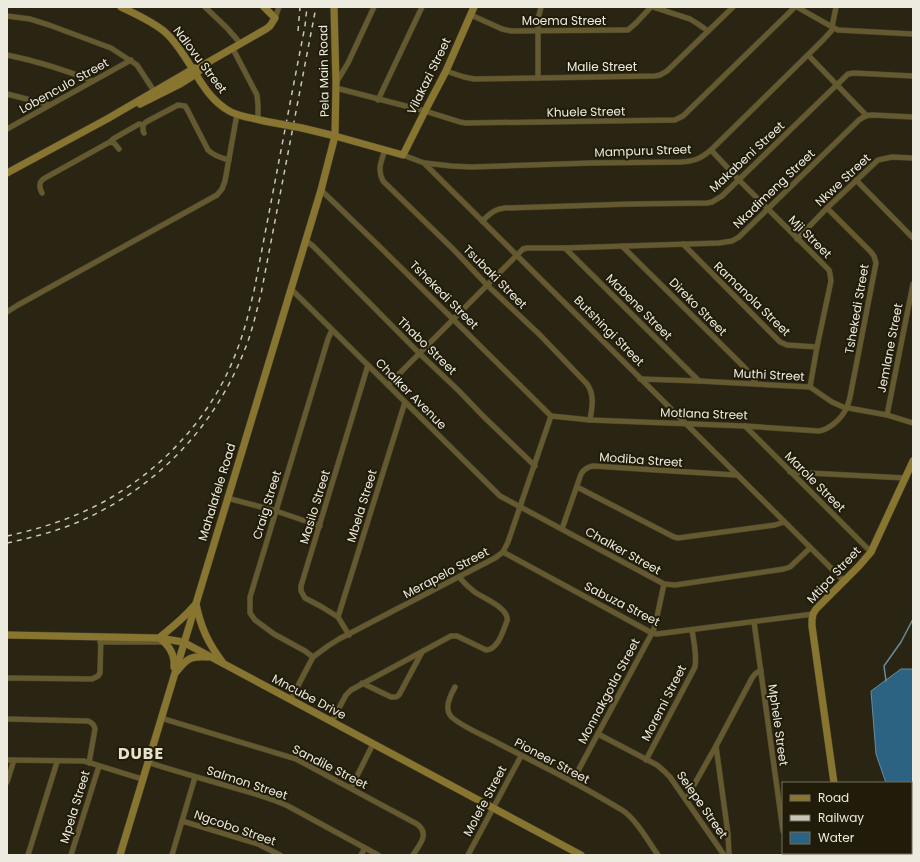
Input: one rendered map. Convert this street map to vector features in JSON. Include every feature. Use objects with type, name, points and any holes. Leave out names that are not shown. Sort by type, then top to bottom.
[{"type":"street","name":"Ndlovu Street","points":[[120,7],[156,25],[166,33],[181,51],[194,72],[216,101],[230,111],[261,120],[302,128]]},
{"type":"street","points":[[205,7],[241,44]]},
{"type":"street","points":[[264,7],[275,18]]},
{"type":"street","points":[[107,118],[118,115],[158,96],[205,64],[266,29],[275,18],[279,7]]},
{"type":"street","name":"Pela Main Road","points":[[334,7],[336,86],[335,136]]},
{"type":"street","points":[[336,86],[374,7]]},
{"type":"street","points":[[378,100],[422,7]]},
{"type":"street","name":"Vilakazi Street","points":[[404,155],[446,71],[474,7]]},
{"type":"street","points":[[538,78],[538,30],[541,7]]},
{"type":"street","name":"Moema Street","points":[[471,15],[511,31],[610,31],[628,30],[652,7],[690,19],[708,32]]},
{"type":"street","name":"Malie Street","points":[[446,71],[474,79],[648,77],[660,75],[667,71],[733,7]]},
{"type":"street","points":[[796,7],[833,28],[843,30],[913,34]]},
{"type":"street","name":"Khuele Street","points":[[336,86],[378,100],[425,111],[466,123],[675,120],[683,116],[796,7]]},
{"type":"street","points":[[833,28],[836,7]]},
{"type":"street","points":[[7,16],[49,25],[111,48],[137,65],[154,92]]},
{"type":"street","name":"Mampuru Street","points":[[424,163],[471,167],[695,161],[702,158],[711,150],[808,55],[833,28]]},
{"type":"street","points":[[233,49],[257,95],[261,120]]},
{"type":"street","points":[[7,55],[55,67],[93,81]]},
{"type":"street","points":[[808,55],[866,115],[913,117]]},
{"type":"street","name":"Lobenculo Street","points":[[7,129],[131,60]]},
{"type":"street","points":[[7,173],[154,92],[194,72]]},
{"type":"street","name":"Makabeni Street","points":[[482,221],[494,210],[505,208],[712,202],[717,200],[739,180],[848,74],[913,76]]},
{"type":"street","points":[[7,94],[50,105]]},
{"type":"street","points":[[42,193],[40,185],[42,180],[139,124],[143,125],[178,105],[185,106],[189,112],[208,150],[218,157],[229,160]]},
{"type":"street","points":[[7,312],[216,195],[222,189],[225,181],[237,114]]},
{"type":"street","name":"Nkadimeng Street","points":[[517,255],[525,248],[725,243],[732,241],[739,237],[866,115]]},
{"type":"street","points":[[143,125],[144,133]]},
{"type":"street","name":"Butshingi Street","points":[[302,128],[404,155],[424,163],[844,581]]},
{"type":"street","name":"Mahalafele Road","points":[[120,855],[335,136]]},
{"type":"street","points":[[110,142],[114,143],[119,149]]},
{"type":"street","name":"Tsubaki Street","points":[[385,150],[380,168],[383,181],[454,250],[487,285],[540,335],[587,384],[592,396],[590,420]]},
{"type":"street","name":"Mji Street","points":[[711,150],[829,270],[830,281],[810,387]]},
{"type":"street","name":"Nkwe Street","points":[[797,239],[827,208],[878,160],[892,157],[913,158]]},
{"type":"street","points":[[856,180],[913,238]]},
{"type":"street","name":"Tshekedi Street","points":[[320,190],[454,319],[551,416]]},
{"type":"street","name":"Tshekedi Street","points":[[827,208],[871,252],[876,263],[847,408]]},
{"type":"street","name":"Thabo Street","points":[[305,240],[313,246],[419,353],[460,391],[483,416],[535,466]]},
{"type":"street","name":"Ramanola Street","points":[[683,244],[780,342],[787,345],[817,347]]},
{"type":"street","name":"Direko Street","points":[[622,246],[744,366],[756,384]]},
{"type":"street","name":"Mabene Street","points":[[565,248],[699,380]]},
{"type":"street","points":[[388,385],[517,255]]},
{"type":"street","name":"Jemlane Street","points":[[887,415],[913,284]]},
{"type":"street","name":"Chalker Avenue","points":[[290,289],[493,490],[500,496],[520,507]]},
{"type":"street","name":"Craig Street","points":[[313,657],[274,634],[255,620],[250,613],[250,597],[332,330]]},
{"type":"street","name":"Masilo Street","points":[[349,635],[338,617],[305,598],[301,591],[301,586],[368,365]]},
{"type":"street","name":"Muthi Street","points":[[640,379],[699,380],[810,387],[832,402],[847,408],[887,415],[913,423]]},
{"type":"street","name":"Mbela Street","points":[[338,617],[405,402]]},
{"type":"street","name":"Motlana Street","points":[[551,416],[590,420],[745,426],[819,431],[830,427],[847,408]]},
{"type":"street","name":"Merapelo Street","points":[[290,699],[313,657],[328,646],[495,558],[503,552],[535,466],[551,416]]},
{"type":"street","name":"Marole Street","points":[[745,426],[871,552]]},
{"type":"street","name":"Mtipa Street","points":[[834,782],[812,626],[813,614],[816,609],[865,560],[871,552],[913,461]]},
{"type":"street","name":"Modiba Street","points":[[562,529],[581,474],[583,470],[589,467],[593,466],[736,475]]},
{"type":"street","points":[[790,472],[905,478]]},
{"type":"street","points":[[577,487],[674,538],[775,525],[784,522]]},
{"type":"street","points":[[227,498],[276,511],[320,526]]},
{"type":"street","name":"Chalker Street","points":[[520,507],[664,584],[675,585],[784,569],[790,566],[810,548]]},
{"type":"street","name":"Sabuza Street","points":[[503,552],[652,633],[664,634],[813,614]]},
{"type":"street","points":[[332,721],[346,695],[351,690],[451,636],[457,636],[486,650],[490,650],[496,645],[507,621],[507,615],[500,608],[475,592],[459,577]]},
{"type":"street","name":"Monnakgotla Street","points":[[572,782],[652,633],[655,626],[664,584]]},
{"type":"street","points":[[174,675],[173,654],[162,640],[196,604]]},
{"type":"street","points":[[196,604],[206,636],[214,651],[225,665]]},
{"type":"street","name":"Mphele Street","points":[[754,622],[782,824]]},
{"type":"street","name":"Moremi Street","points":[[646,760],[695,667],[696,653],[692,630]]},
{"type":"street","name":"Mncube Drive","points":[[7,635],[184,642],[581,855]]},
{"type":"street","points":[[7,678],[95,678],[100,673],[101,639]]},
{"type":"street","points":[[362,683],[391,697],[396,697],[399,695],[422,652]]},
{"type":"street","points":[[174,675],[182,664],[189,659],[197,656],[210,657]]},
{"type":"street","points":[[686,799],[752,678],[761,670]]},
{"type":"street","name":"Pioneer Street","points":[[455,686],[447,705],[450,716],[456,721],[572,782],[628,814],[658,855]]},
{"type":"street","name":"Sandile Street","points":[[161,718],[296,759],[351,788],[422,827],[424,833],[421,842],[413,855]]},
{"type":"street","points":[[7,719],[91,722],[94,725],[95,730],[89,763]]},
{"type":"street","name":"Selepe Street","points":[[598,734],[657,765],[664,771],[686,799],[724,855]]},
{"type":"street","points":[[351,788],[373,744]]},
{"type":"street","points":[[716,746],[728,834],[729,855]]},
{"type":"street","name":"Molefe Street","points":[[468,855],[521,756]]},
{"type":"street","points":[[7,760],[57,762],[79,761],[142,779]]},
{"type":"street","points":[[7,782],[14,760]]},
{"type":"street","points":[[28,855],[57,762]]},
{"type":"street","name":"Salmon Street","points":[[148,762],[266,797],[288,806],[378,855]]},
{"type":"street","name":"Mpela Street","points":[[71,855],[98,766]]},
{"type":"street","points":[[172,855],[195,777]]},
{"type":"street","name":"Ngcobo Street","points":[[182,821],[258,844],[280,855]]},
{"type":"street","points":[[361,855],[365,848]]},
{"type":"water","points":[[901,669],[913,669],[913,841],[912,782],[886,782],[876,754],[871,691]]},
{"type":"waterway","points":[[886,681],[884,666],[901,642],[913,619]]},
{"type":"railway","points":[[298,31],[300,7]]},
{"type":"railway","points":[[7,536],[35,529],[74,516],[100,504],[133,484],[152,469],[187,434],[203,415],[216,394],[228,372],[240,343],[254,291],[305,26],[307,7]]},
{"type":"railway","points":[[7,543],[44,534],[67,526],[90,517],[125,497],[148,481],[169,463],[188,443],[221,399],[234,375],[245,349],[261,294],[316,7]]},
{"type":"district","name":"DUBE","points":[[141,753]]}]
